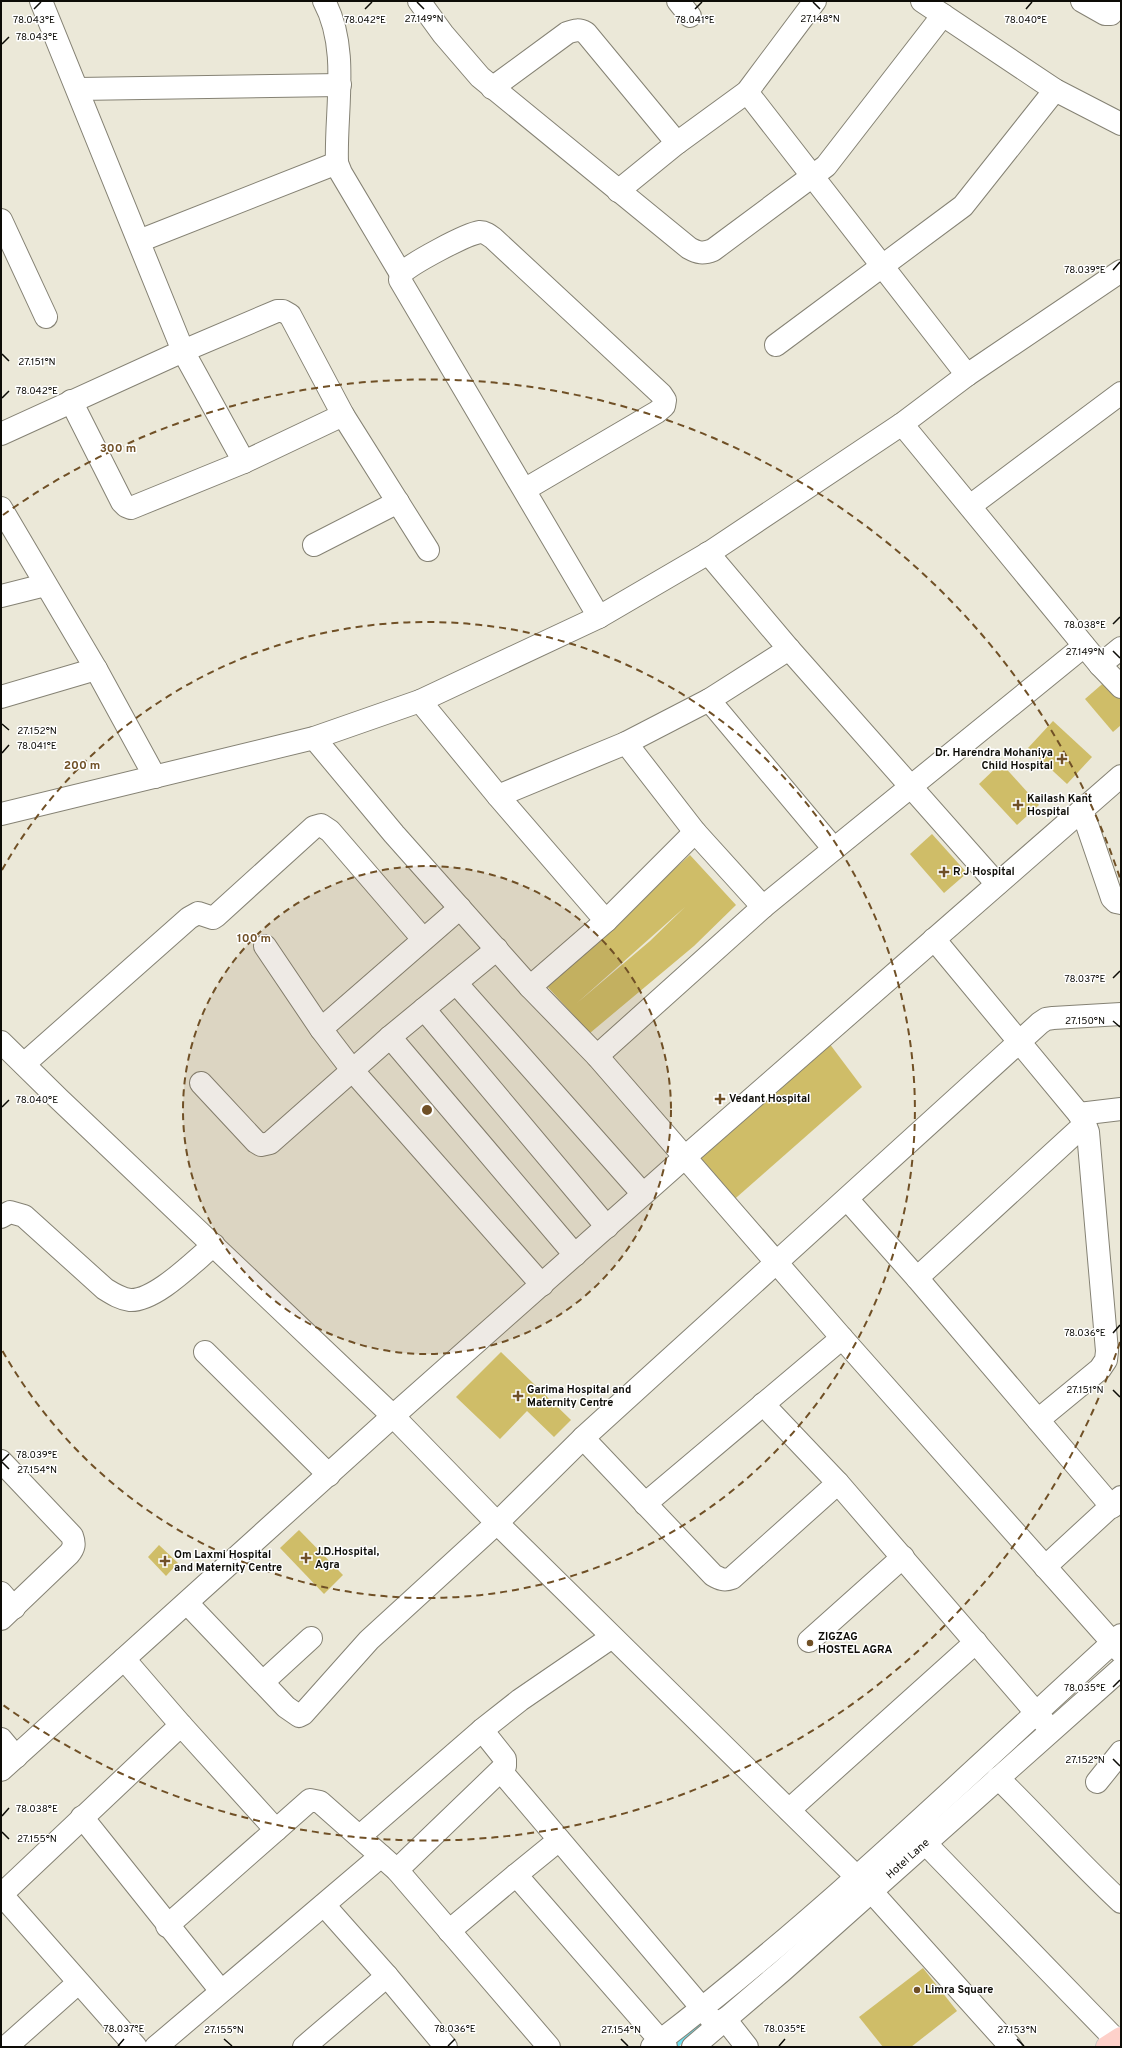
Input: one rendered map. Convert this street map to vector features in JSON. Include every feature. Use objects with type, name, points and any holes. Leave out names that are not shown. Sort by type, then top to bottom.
[{"type":"street","points":[[41,1],[183,350],[244,462]]},
{"type":"street","points":[[324,1],[336,35],[340,85],[337,163],[341,173],[401,274],[402,285],[599,616]]},
{"type":"street","points":[[419,1],[443,34],[480,77],[492,88],[689,248],[698,253],[705,253],[713,250],[813,177],[834,158],[943,15]]},
{"type":"street","points":[[618,191],[677,143],[747,92],[815,1]]},
{"type":"street","points":[[922,1],[1055,90],[1121,124]]},
{"type":"street","points":[[1082,1],[1105,14],[1111,14],[1120,1]]},
{"type":"street","points":[[492,88],[567,33],[575,30],[581,30],[586,33],[677,143]]},
{"type":"street","points":[[78,89],[340,85]]},
{"type":"street","points":[[776,345],[963,206],[1055,90]]},
{"type":"street","points":[[747,92],[967,375]]},
{"type":"street","points":[[139,241],[337,163]]},
{"type":"street","points":[[1,220],[9,259],[46,317]]},
{"type":"street","points":[[401,274],[416,263],[474,233],[487,233],[661,394],[665,400],[664,406],[657,412],[524,490]]},
{"type":"street","points":[[1,814],[314,738],[420,701],[599,616],[708,553],[902,424],[967,375],[1121,271]]},
{"type":"street","points":[[1,434],[183,350],[277,311],[283,311],[290,316],[343,415],[428,550]]},
{"type":"street","points":[[970,506],[1121,393]]},
{"type":"street","points":[[71,401],[122,502],[126,506],[135,507],[244,462],[343,415]]},
{"type":"street","points":[[902,424],[1084,646],[1121,687]]},
{"type":"street","points":[[314,546],[398,502]]},
{"type":"street","points":[[1,508],[45,585],[96,669],[156,777]]},
{"type":"street","points":[[708,553],[789,649],[997,884]]},
{"type":"street","points":[[1,596],[45,585]]},
{"type":"street","points":[[597,1056],[763,907],[1084,646]]},
{"type":"street","points":[[1100,665],[1121,648]]},
{"type":"street","points":[[498,796],[626,743],[709,700],[789,649]]},
{"type":"street","points":[[1,697],[96,669]]},
{"type":"street","points":[[709,700],[834,849]]},
{"type":"street","points":[[420,701],[498,796],[606,921]]},
{"type":"street","points":[[314,738],[394,834],[530,987],[597,1056],[684,1158],[842,1338],[1046,1567],[1119,1645],[1044,1721],[863,1883],[702,2008],[660,2045],[516,1876]]},
{"type":"street","points":[[626,743],[695,832],[763,907]]},
{"type":"street","points":[[1,1739],[8,1763],[393,1416],[643,1194],[1121,776]]},
{"type":"street","points":[[1082,810],[1112,898],[1116,902],[1121,902]]},
{"type":"street","points":[[24,1064],[189,918],[198,913],[213,918],[216,916],[314,827],[321,825],[330,831],[423,940]]},
{"type":"street","points":[[530,987],[606,921],[695,832]]},
{"type":"street","points":[[321,1029],[460,908]]},
{"type":"street","points":[[934,939],[1082,1119],[1088,1132],[1107,1351],[1106,1360],[1100,1369],[1038,1420]]},
{"type":"street","points":[[265,946],[321,1029],[353,1071],[542,1285]]},
{"type":"street","points":[[201,1083],[256,1142],[266,1145],[353,1071],[390,1037],[497,949]]},
{"type":"street","points":[[456,983],[643,1194]]},
{"type":"street","points":[[424,1009],[607,1227]]},
{"type":"street","points":[[187,1603],[295,1714],[298,1716],[303,1714],[369,1640],[497,1523],[583,1438],[1046,1019],[1121,1014]]},
{"type":"street","points":[[390,1037],[575,1255]]},
{"type":"street","points":[[1,1042],[393,1416],[497,1523],[863,1883],[1010,2047]]},
{"type":"street","points":[[917,1278],[1082,1119],[1121,1109]]},
{"type":"street","points":[[847,1199],[917,1278],[1038,1420],[1116,1502],[1046,1567]]},
{"type":"street","points":[[1,1217],[10,1212],[24,1216],[105,1289],[117,1296],[130,1300],[143,1298],[156,1292],[214,1244]]},
{"type":"street","points":[[645,1504],[842,1338]]},
{"type":"street","points":[[205,1352],[329,1475]]},
{"type":"street","points":[[763,1404],[838,1483],[1044,1721]]},
{"type":"street","points":[[583,1438],[713,1576],[720,1580],[732,1578],[838,1483]]},
{"type":"street","points":[[1,1461],[72,1536],[74,1543],[73,1550],[70,1554],[5,1607]]},
{"type":"street","points":[[809,1641],[903,1557]]},
{"type":"street","points":[[360,1836],[482,1730],[520,1700],[612,1637]]},
{"type":"street","points":[[263,1682],[311,1638]]},
{"type":"street","points":[[789,1810],[976,1642]]},
{"type":"street","points":[[124,1660],[276,1830]]},
{"type":"street","name":"Hotel Lane","points":[[693,2047],[721,2023],[863,1883],[925,1843],[998,1778],[1044,1721],[1121,1669]]},
{"type":"street","points":[[136,2047],[1,1894],[181,1725]]},
{"type":"street","points":[[156,2047],[324,1904],[389,1863],[501,1771],[505,1766],[505,1759],[482,1730]]},
{"type":"street","points":[[1097,1782],[1121,1752]]},
{"type":"street","points":[[501,1771],[702,2008],[747,2047]]},
{"type":"street","points":[[998,1778],[1048,1826],[1092,1875],[1121,1902]]},
{"type":"street","points":[[167,1926],[305,1804],[310,1800],[315,1800],[320,1802],[360,1836],[389,1863],[449,1931],[538,2044]]},
{"type":"street","points":[[82,1817],[167,1926],[221,1991]]},
{"type":"street","points":[[449,1931],[559,1840]]},
{"type":"street","points":[[925,1843],[1115,2042]]},
{"type":"street","points":[[324,1904],[446,2047]]},
{"type":"street","points":[[304,2047],[387,1976]]},
{"type":"street","points":[[6,2047],[78,1983]]},
{"type":"building","points":[[1108,679],[1121,695],[1121,725],[1113,732],[1085,699]]},
{"type":"building","points":[[1053,721],[1092,757],[1067,784],[1028,748]]},
{"type":"building","points":[[1001,763],[1039,805],[1017,825],[979,784]]},
{"type":"building","points":[[932,834],[967,873],[944,893],[910,854]]},
{"type":"building","points":[[690,855],[736,905],[694,946],[590,1033],[545,984]],"holes":[[[685,907],[650,941],[577,1003]]]},
{"type":"building","points":[[829,1043],[862,1087],[729,1204],[693,1163]]},
{"type":"building","points":[[501,1352],[571,1420],[554,1437],[527,1411],[500,1439],[456,1397]]},
{"type":"building","points":[[299,1530],[343,1575],[324,1594],[280,1548]]},
{"type":"building","points":[[159,1545],[178,1563],[166,1576],[148,1557]]},
{"type":"building","name":"Limra Square","points":[[923,1968],[957,2011],[911,2047],[883,2047],[859,2017]]},
{"type":"waterway","points":[[713,2014],[728,2001]]},
{"type":"waterway","points":[[674,2047],[705,2020]]},
{"type":"place","name":"Dr. Harendra Mohaniya Child Hospital","points":[[1062,759]]},
{"type":"place","name":"Kailash Kant Hospital","points":[[1018,805]]},
{"type":"place","name":"R J Hospital","points":[[944,872]]},
{"type":"place","name":"Vedant Hospital","points":[[720,1099]]},
{"type":"place","name":"Garima Hospital and Maternity Centre","points":[[518,1396]]},
{"type":"place","name":"J.D.Hospital, Agra","points":[[306,1558]]},
{"type":"place","name":"Om Laxmi Hospital and Maternity Centre","points":[[165,1561]]},
{"type":"place","name":"ZIGZAG HOSTEL AGRA","points":[[810,1643]]},
{"type":"place","name":"Limra Square","points":[[917,1990]]}]
